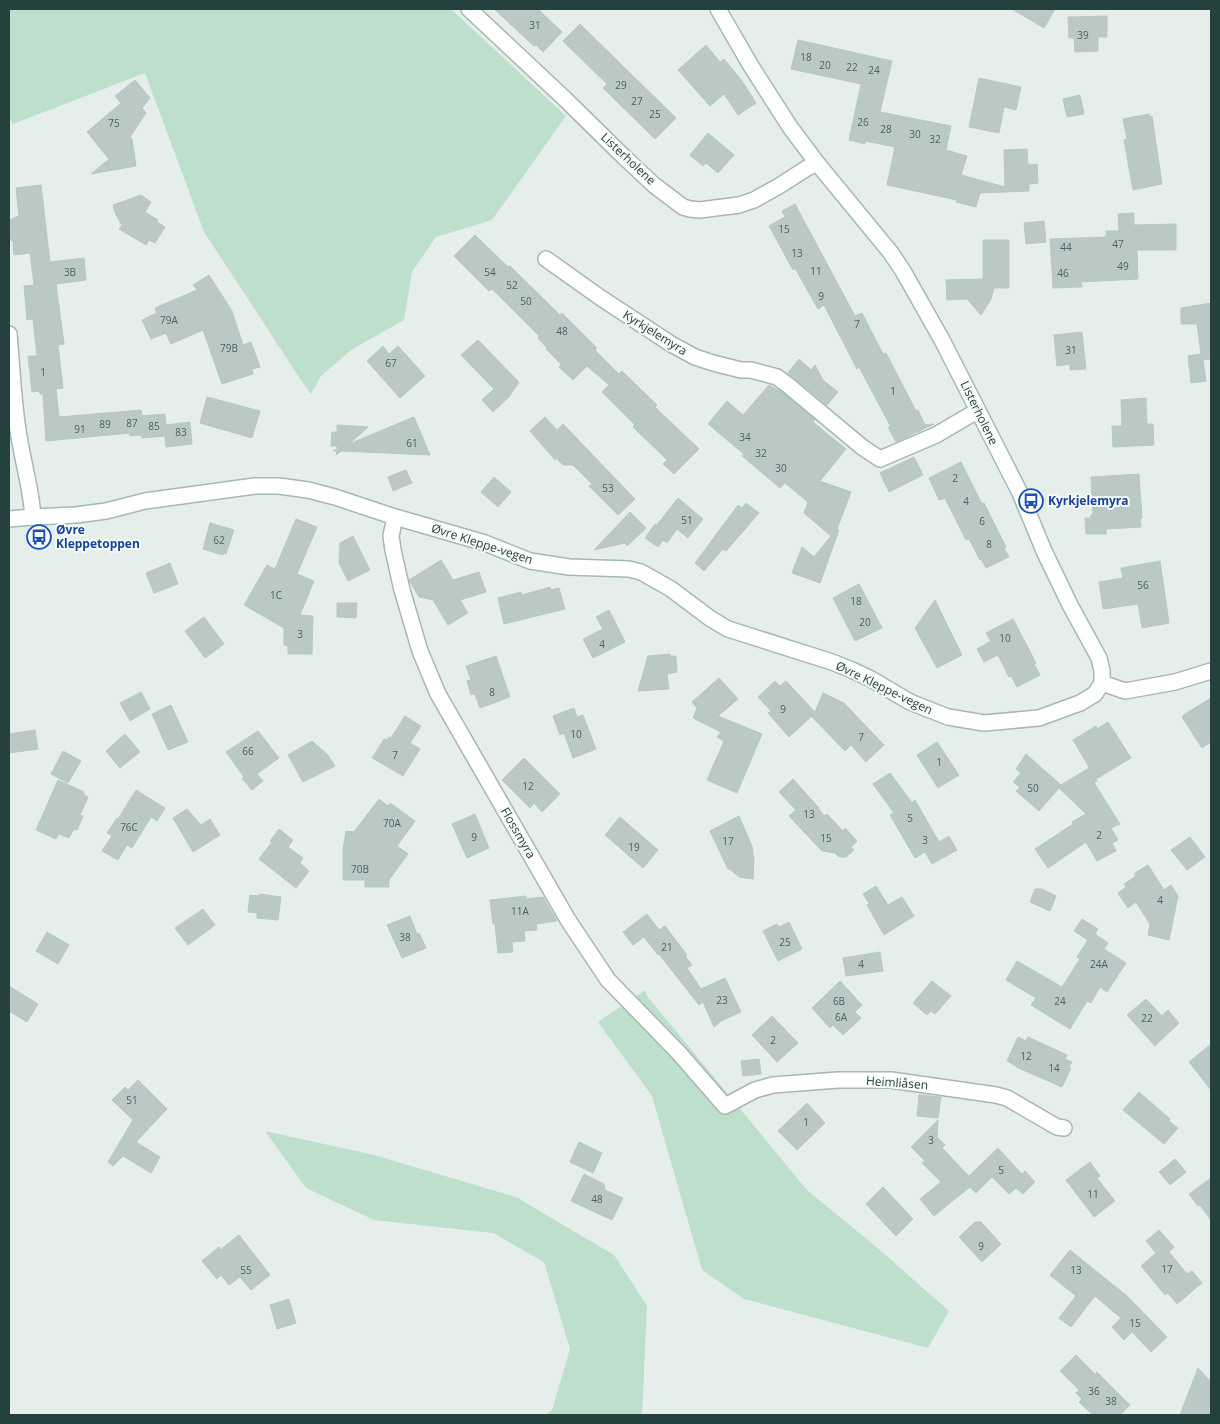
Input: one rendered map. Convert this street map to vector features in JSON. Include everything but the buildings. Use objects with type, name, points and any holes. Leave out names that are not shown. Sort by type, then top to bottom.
[{"type":"street","name":"Listerholene","points":[[469,9],[565,99],[622,156],[654,185],[683,207],[690,210],[700,210],[738,205],[754,200],[817,163]]},
{"type":"street","name":"Listerholene","points":[[718,9],[751,66],[790,127],[891,253],[903,271],[960,374],[1020,493],[1044,551],[1070,605],[1099,658],[1102,683]]},
{"type":"street","name":"Kyrkjelemyra","points":[[546,259],[601,298],[687,353],[713,364],[741,370],[751,370],[777,377],[862,447],[880,459],[936,434],[978,411]]},
{"type":"street","points":[[9,334],[18,430],[32,501],[33,516]]},
{"type":"street","name":"Øvre Kleppe-vegen","points":[[9,520],[33,516],[106,511],[145,501],[233,488],[279,486],[308,490],[335,496],[485,543],[530,562],[569,567],[629,568],[641,572],[671,589],[711,620],[728,629],[832,662],[871,679],[910,702],[948,717],[984,723],[1039,718],[1080,703],[1095,694],[1102,683]]},
{"type":"street","name":"Flossmyra","points":[[395,516],[391,536],[402,590],[420,650],[438,694],[568,920],[608,980],[679,1053],[725,1106]]},
{"type":"street","points":[[1102,683],[1125,692],[1175,682],[1211,671]]},
{"type":"street","name":"Heimliåsen","points":[[725,1106],[755,1090],[773,1085],[838,1080],[891,1080],[996,1095],[1006,1098],[1057,1127],[1064,1128]]},
{"type":"green space","points":[[9,9],[451,9],[566,116],[492,220],[436,237],[412,272],[404,320],[351,350],[321,376],[311,394],[204,232],[145,73],[13,124],[9,117]]},
{"type":"green space","points":[[645,990],[647,996],[807,1190],[881,1251],[949,1311],[928,1348],[744,1299],[702,1270],[652,1096],[598,1022]]},
{"type":"green space","points":[[265,1131],[374,1155],[516,1197],[614,1255],[647,1306],[642,1415],[545,1415],[552,1410],[570,1349],[544,1262],[493,1233],[374,1220],[306,1188]]},
{"type":"place","name":"Kyrkjelemyra","points":[[1031,501]]},
{"type":"place","name":"Øvre Kleppetoppen","points":[[39,537]]}]
